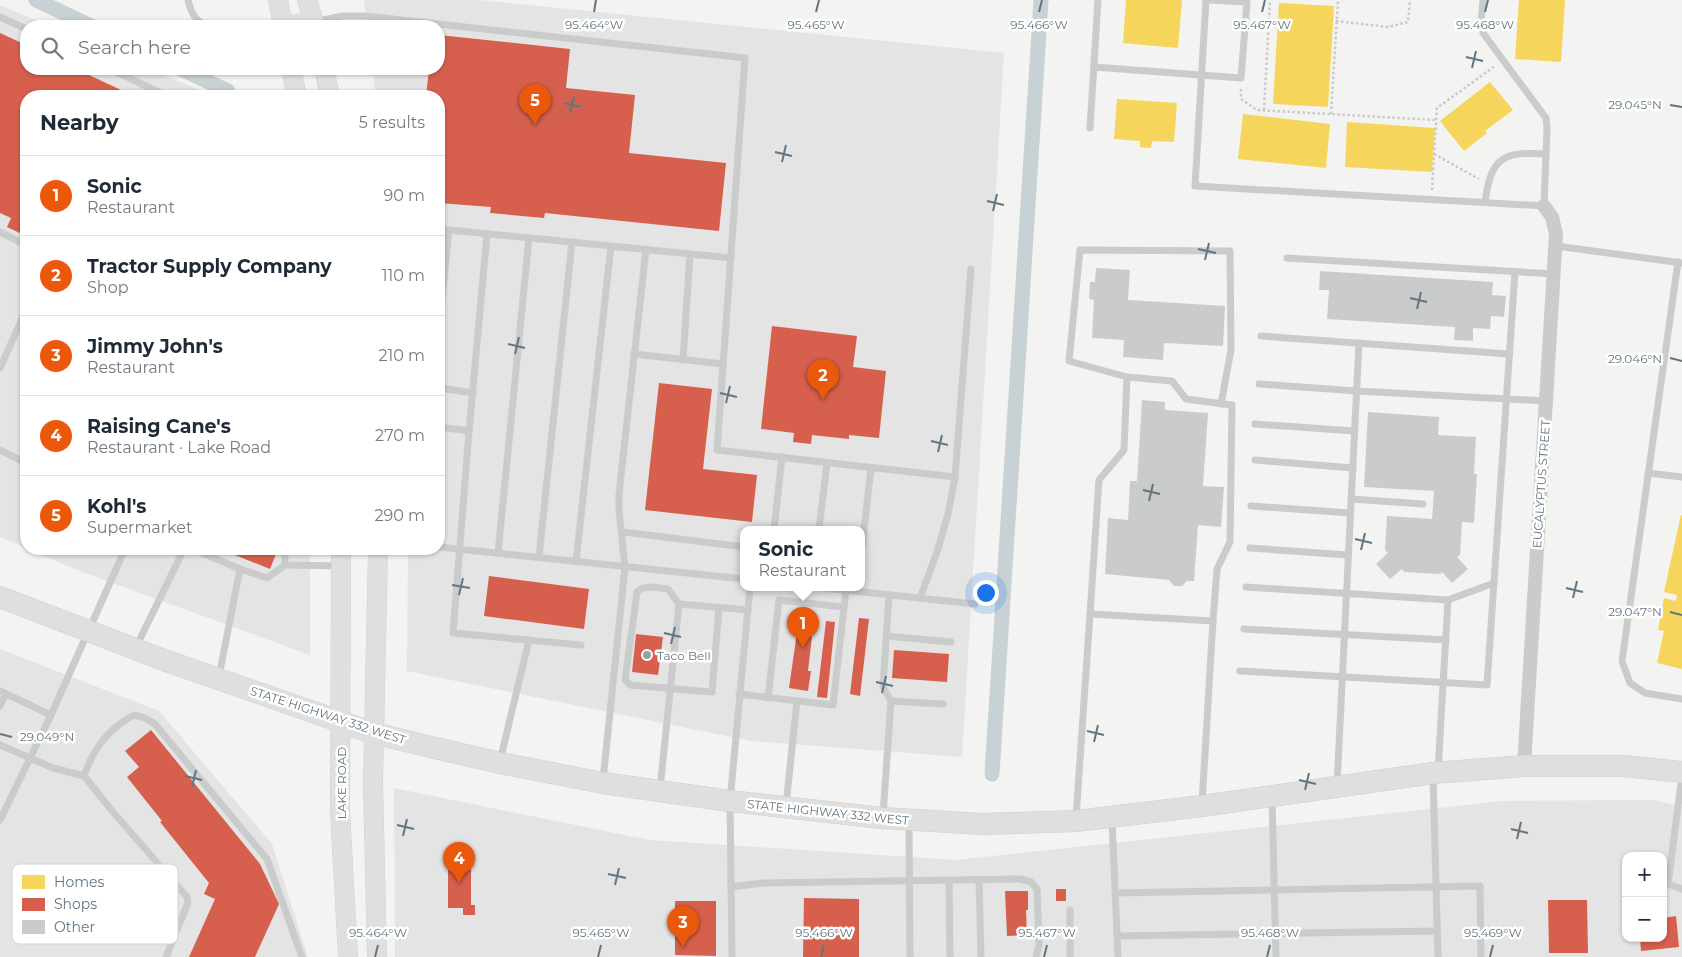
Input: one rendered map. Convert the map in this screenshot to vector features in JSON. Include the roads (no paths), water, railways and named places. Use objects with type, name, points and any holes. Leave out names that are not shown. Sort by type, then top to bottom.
[{"type":"main road","name":"STATE HIGHWAY 332 WEST","points":[[0,597],[135,650],[373,733],[500,763],[603,783],[730,802],[909,821],[983,824],[1076,821],[1202,806],[1435,772],[1524,766],[1624,766],[1682,772]]},
{"type":"street","points":[[278,0],[282,20]]},
{"type":"street","points":[[307,0],[313,20]]},
{"type":"street","points":[[293,75],[296,90]]},
{"type":"street","points":[[325,75],[329,90]]},
{"type":"street","name":"EUCALYPTUS STREET","points":[[1524,766],[1556,246],[1556,234],[1552,217],[1544,206]]},
{"type":"street","points":[[377,957],[373,733],[378,555]]},
{"type":"street","name":"LAKE ROAD","points":[[341,557],[340,812],[348,957]]},
{"type":"lane","points":[[188,0],[194,17],[197,20]]},
{"type":"lane","points":[[1090,128],[1098,0]]},
{"type":"lane","points":[[1094,67],[1201,74],[1241,78],[1247,2],[1207,0],[1201,74],[1195,186],[1544,206],[1546,118],[1483,33],[1481,21],[1483,0]]},
{"type":"lane","points":[[328,20],[342,16],[366,16],[402,20]]},
{"type":"lane","points":[[0,17],[20,26]]},
{"type":"lane","points":[[445,25],[745,58],[717,450],[954,477]]},
{"type":"lane","points":[[123,75],[154,90]]},
{"type":"lane","points":[[1485,202],[1487,184],[1491,173],[1498,163],[1512,155],[1523,152],[1546,154]]},
{"type":"lane","points":[[445,230],[731,258]]},
{"type":"lane","points":[[445,270],[449,230]]},
{"type":"lane","points":[[0,232],[20,242]]},
{"type":"lane","points":[[487,234],[458,549],[453,632],[581,645]]},
{"type":"lane","points":[[498,553],[530,238]]},
{"type":"lane","points":[[539,557],[572,242]]},
{"type":"lane","points":[[576,561],[611,246]]},
{"type":"lane","points":[[1556,246],[1680,263],[1648,472],[1622,661],[1630,683],[1645,693],[1682,699]]},
{"type":"lane","points":[[603,783],[625,567],[619,494],[646,249]]},
{"type":"lane","points":[[1202,806],[1217,569],[1230,542],[1232,405],[1221,404],[1186,399],[1172,381],[1128,377],[1069,361],[1080,250],[1230,251],[1231,350],[1221,404]]},
{"type":"lane","points":[[683,360],[690,254]]},
{"type":"lane","points":[[1286,258],[1554,274]]},
{"type":"lane","points":[[920,598],[937,552],[948,514],[954,477],[971,269]]},
{"type":"lane","points":[[1240,671],[1487,684],[1515,272]]},
{"type":"lane","points":[[0,368],[20,323]]},
{"type":"lane","points":[[1261,336],[1509,354]]},
{"type":"lane","points":[[1336,787],[1359,343]]},
{"type":"lane","points":[[634,354],[723,364]]},
{"type":"lane","points":[[1076,821],[1099,480],[1124,450],[1128,377]]},
{"type":"lane","points":[[1259,384],[1546,401]]},
{"type":"lane","points":[[445,389],[473,393]]},
{"type":"lane","points":[[1255,424],[1354,431]]},
{"type":"lane","points":[[445,429],[469,431]]},
{"type":"lane","points":[[0,450],[20,460]]},
{"type":"lane","points":[[774,526],[782,457]]},
{"type":"lane","points":[[1255,460],[1353,468]]},
{"type":"lane","points":[[819,526],[827,462]]},
{"type":"lane","points":[[864,526],[871,468]]},
{"type":"lane","points":[[1648,472],[1682,477]]},
{"type":"lane","points":[[1351,498],[1423,504]]},
{"type":"lane","points":[[1251,506],[1350,513]]},
{"type":"lane","points":[[623,532],[740,547]]},
{"type":"lane","points":[[445,548],[740,579]]},
{"type":"lane","points":[[1250,548],[1348,555]]},
{"type":"lane","points":[[0,820],[51,715],[122,555]]},
{"type":"lane","points":[[135,650],[181,555]]},
{"type":"lane","points":[[207,555],[267,578],[285,565],[341,557]]},
{"type":"lane","points":[[285,555],[285,565]]},
{"type":"lane","points":[[218,678],[240,569]]},
{"type":"lane","points":[[1246,587],[1448,600],[1494,583]]},
{"type":"lane","points":[[660,792],[670,689],[679,604],[668,589],[642,588],[637,592],[626,680],[630,686],[670,689],[712,692],[719,608]]},
{"type":"lane","points":[[865,590],[889,595],[975,604]]},
{"type":"lane","points":[[732,957],[730,802],[750,591]]},
{"type":"lane","points":[[739,694],[832,705],[846,591]]},
{"type":"lane","points":[[882,818],[892,701],[883,687],[889,595]]},
{"type":"lane","points":[[768,698],[779,600],[844,608]]},
{"type":"lane","points":[[1438,957],[1435,772],[1448,600]]},
{"type":"lane","points":[[679,604],[748,610]]},
{"type":"lane","points":[[1090,614],[1213,621]]},
{"type":"lane","points":[[1244,629],[1446,640]]},
{"type":"lane","points":[[886,636],[950,642]]},
{"type":"lane","points":[[500,763],[529,640]]},
{"type":"lane","points":[[0,706],[3,692],[51,715]]},
{"type":"lane","points":[[786,807],[796,701]]},
{"type":"lane","points":[[892,701],[943,704]]},
{"type":"lane","points":[[84,776],[90,760],[102,740],[122,721],[134,715],[154,723],[267,858],[302,957]]},
{"type":"lane","points":[[0,745],[53,768],[84,776],[159,864]]},
{"type":"lane","points":[[1682,772],[1668,884],[1682,889]]},
{"type":"lane","points":[[1272,796],[1276,957]]},
{"type":"lane","points":[[1112,817],[1118,957]]},
{"type":"lane","points":[[909,821],[910,957]]},
{"type":"lane","points":[[979,879],[981,957]]},
{"type":"lane","points":[[731,887],[763,883],[1020,879],[1031,882],[1037,889],[1039,944],[1036,957]]},
{"type":"lane","points":[[949,880],[950,957]]},
{"type":"lane","points":[[178,886],[187,897],[188,903],[178,928]]},
{"type":"lane","points":[[1116,893],[1480,886],[1481,957]]},
{"type":"lane","points":[[1070,910],[1070,957]]},
{"type":"lane","points":[[1117,936],[1437,931]]},
{"type":"lane","points":[[166,957],[171,944]]},
{"type":"waterway","points":[[36,0],[78,20]]},
{"type":"waterway","points":[[992,774],[1041,0]]},
{"type":"waterway","points":[[194,75],[226,90]]},
{"type":"place","name":"Kohl's","points":[[535,125]]},
{"type":"place","name":"Tractor Supply Company","points":[[823,400]]},
{"type":"place","name":"Sonic","points":[[803,648]]},
{"type":"place","name":"Taco Bell","points":[[647,655]]},
{"type":"place","name":"Raising Cane's","points":[[459,883]]},
{"type":"place","name":"Jimmy John's","points":[[683,947]]}]
